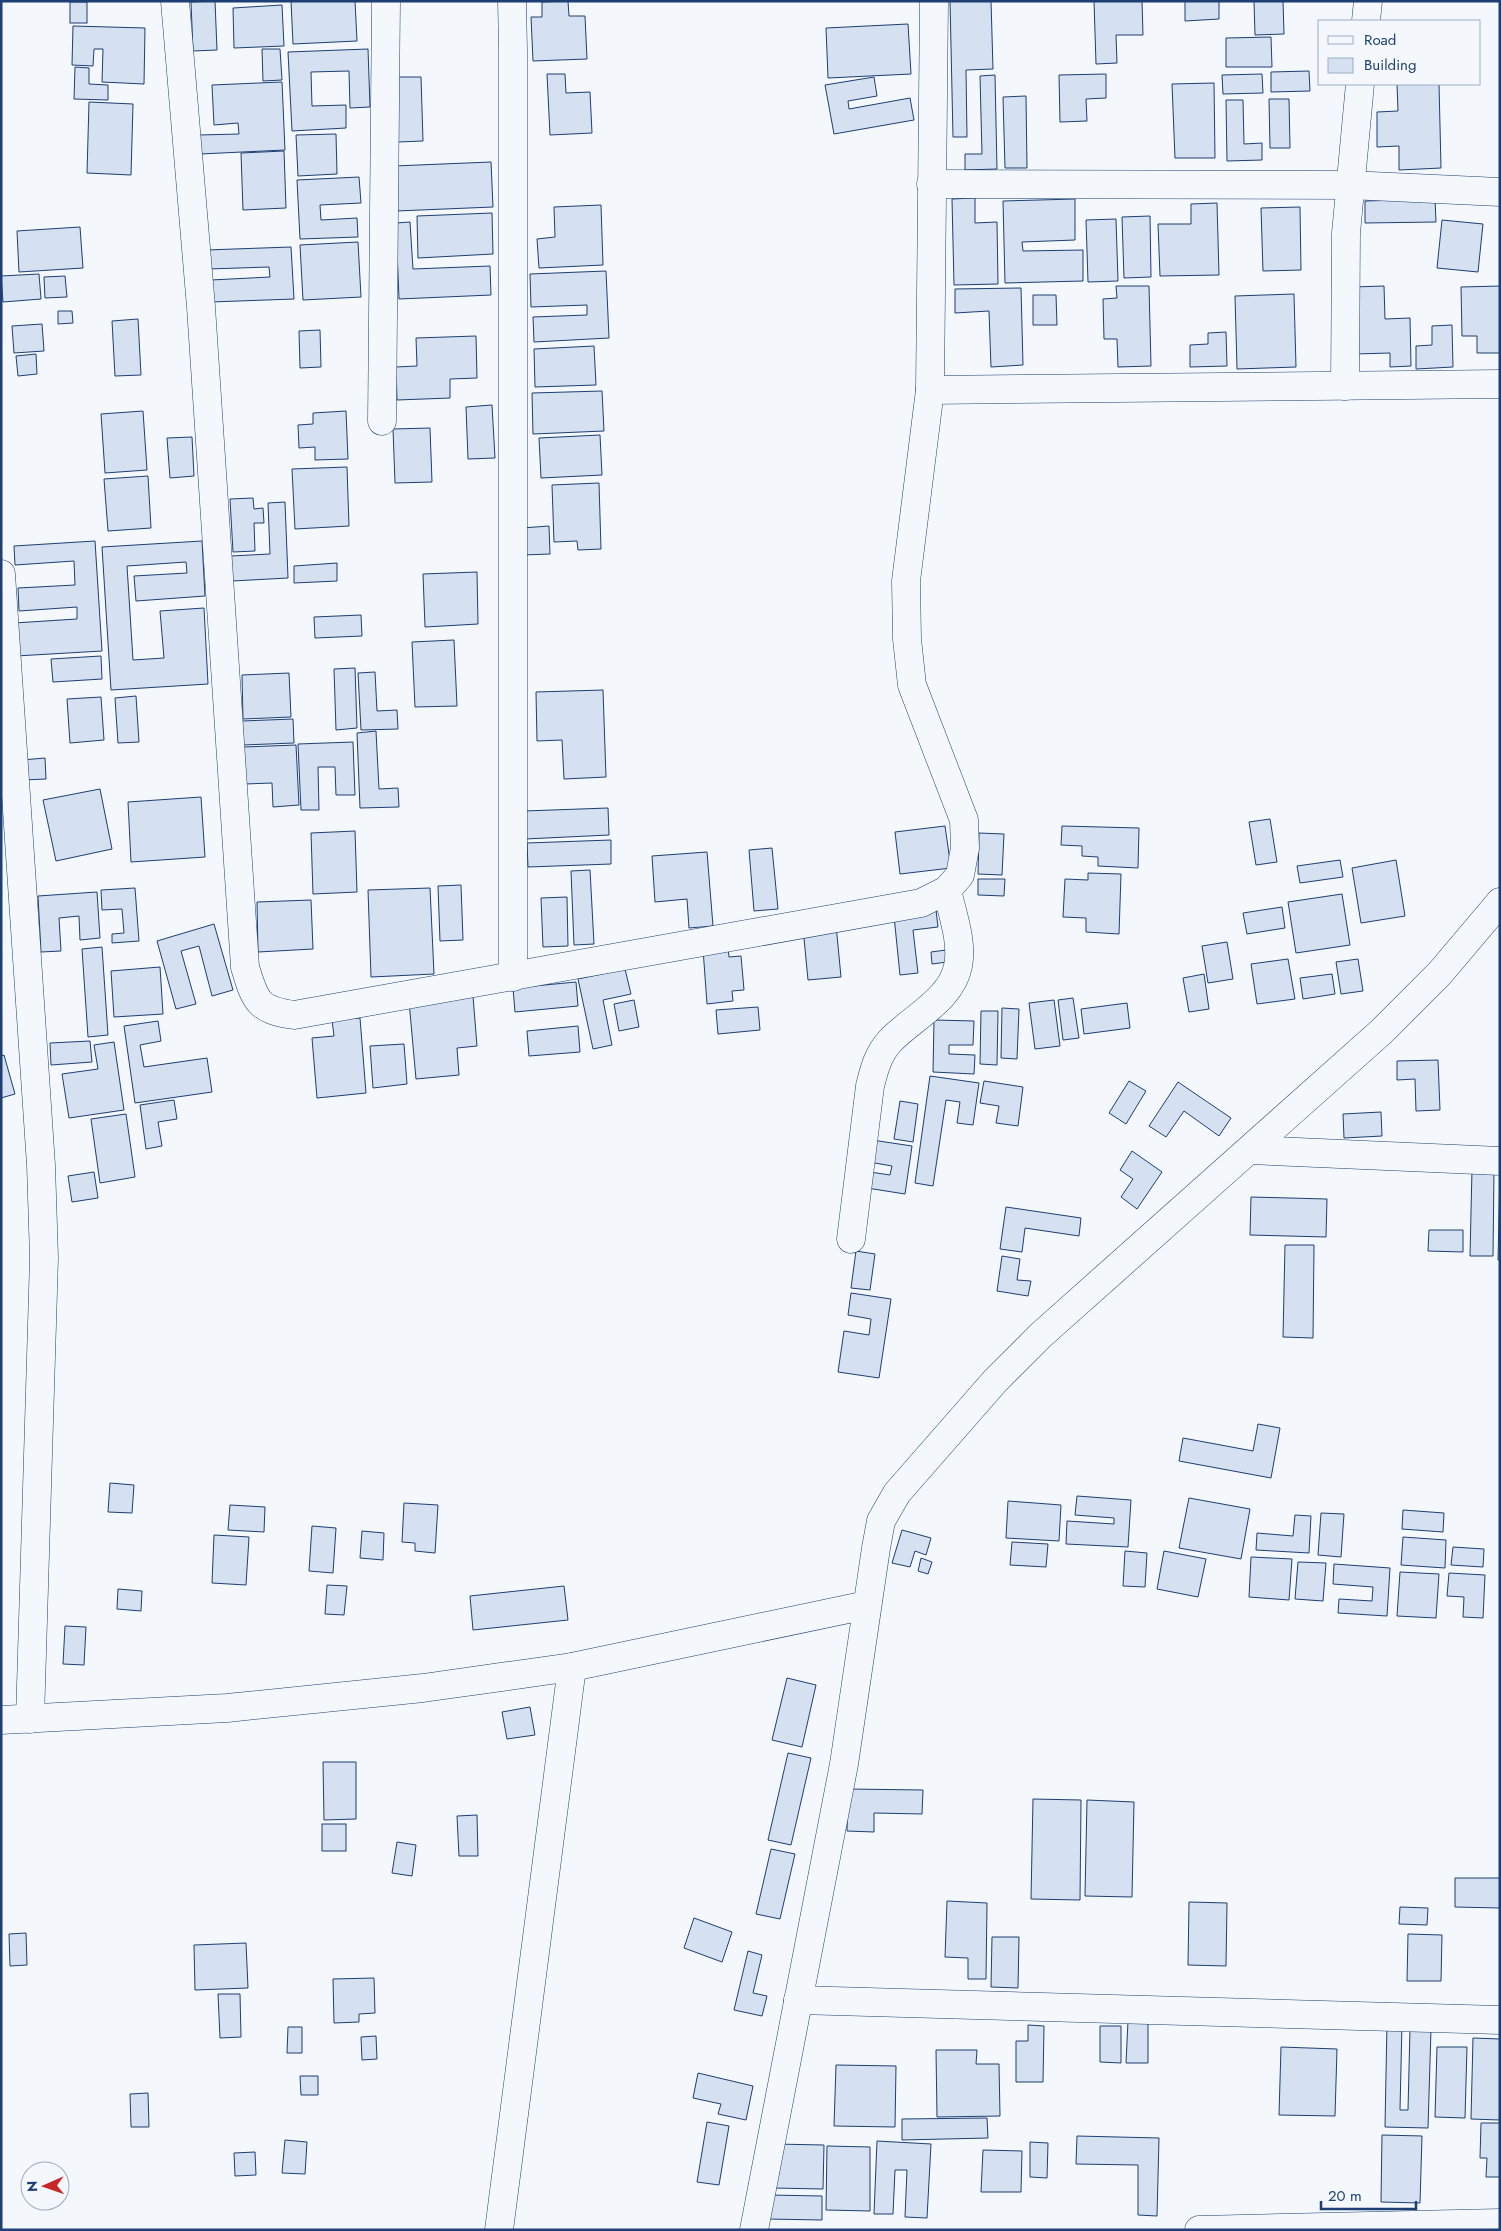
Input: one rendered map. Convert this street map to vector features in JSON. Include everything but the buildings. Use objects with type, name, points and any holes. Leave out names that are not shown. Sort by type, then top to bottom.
[{"type":"street","points":[[175,1],[201,316],[245,967],[253,992],[264,1007],[276,1012],[294,1014],[513,977],[921,903],[947,890],[960,875],[965,848],[964,820],[912,685],[907,639],[906,581],[930,390],[934,1]]},
{"type":"street","points":[[382,421],[386,1]]},
{"type":"street","points":[[512,1],[513,977]]},
{"type":"street","points":[[1366,20],[1368,1]]},
{"type":"street","points":[[1345,386],[1344,277],[1349,185],[1360,85]]},
{"type":"street","points":[[932,184],[1349,185],[1500,192]]},
{"type":"street","points":[[930,390],[1500,384]]},
{"type":"street","points":[[1,574],[41,1165],[44,1258],[30,1718]]},
{"type":"street","points":[[851,1239],[870,1086],[876,1062],[889,1042],[944,994],[955,978],[959,965],[959,948],[947,890]]},
{"type":"street","points":[[754,2230],[844,1764],[867,1605],[882,1521],[897,1493],[995,1381],[1041,1335],[1382,1032],[1440,973],[1500,902]]},
{"type":"street","points":[[1250,1150],[1500,1161]]},
{"type":"street","points":[[1,1720],[227,1708],[324,1700],[423,1688],[572,1667],[867,1605]]},
{"type":"street","points":[[499,2230],[572,1667]]},
{"type":"street","points":[[798,2000],[1500,2020]]},
{"type":"street","points":[[1199,2230],[1500,2223]]}]
